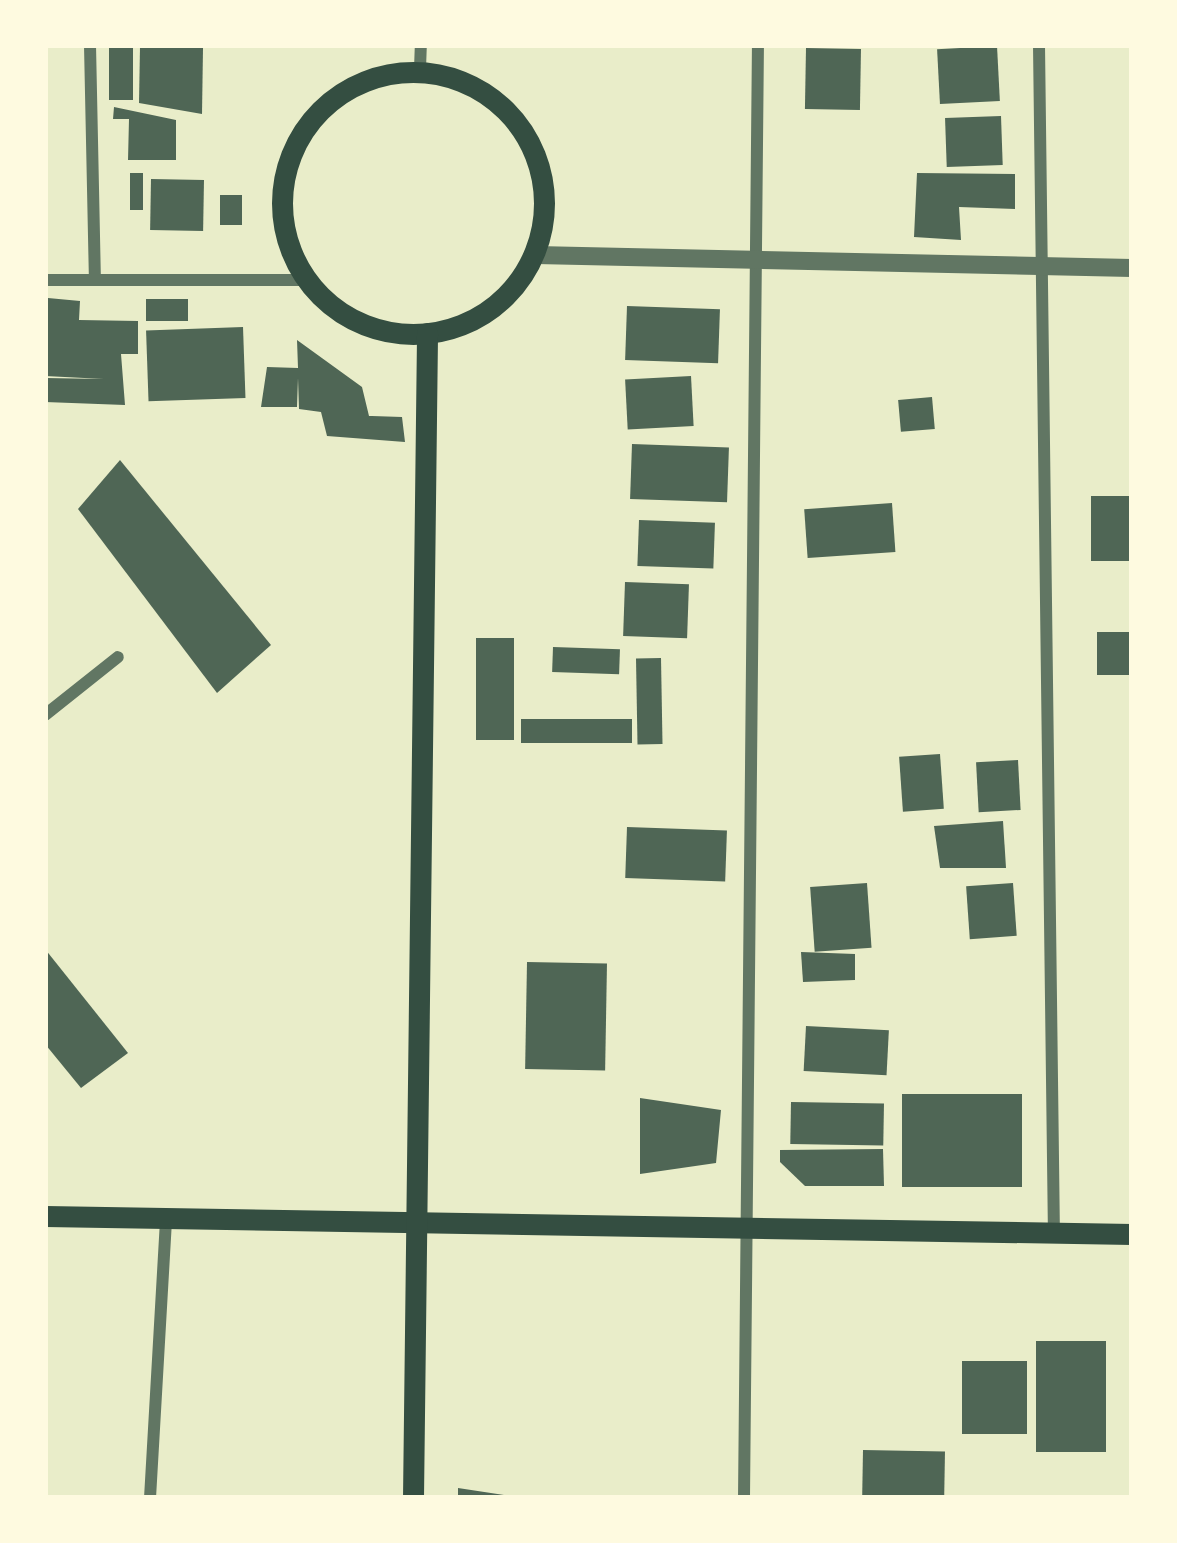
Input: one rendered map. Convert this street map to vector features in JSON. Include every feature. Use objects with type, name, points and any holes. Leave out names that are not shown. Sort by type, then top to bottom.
[{"type":"main road","points":[[420,69],[479,90],[529,142],[544,213],[536,255],[494,306],[427,333],[356,323],[304,280],[282,207],[304,128],[367,81],[420,69]]},
{"type":"main road","points":[[413,1498],[421,1220],[427,333]]},
{"type":"main road","points":[[45,1216],[1132,1234]]},
{"type":"street","points":[[90,45],[95,280]]},
{"type":"street","points":[[420,69],[421,45]]},
{"type":"street","points":[[745,1498],[753,1226],[758,45]]},
{"type":"street","points":[[1039,45],[1054,1236]]},
{"type":"street","points":[[536,255],[756,264],[1132,268]]},
{"type":"street","points":[[45,280],[304,280]]},
{"type":"street","points":[[45,715],[118,657]]},
{"type":"street","points":[[149,1498],[166,1217]]},
{"type":"building","points":[[109,45],[133,45],[133,100],[109,100]]},
{"type":"building","points":[[997,46],[1000,101],[940,104],[937,49]]},
{"type":"building","points":[[140,47],[203,48],[202,114],[139,103]]},
{"type":"building","points":[[806,48],[861,49],[860,110],[805,109]]},
{"type":"building","points":[[114,107],[176,120],[176,160],[128,160],[129,119],[113,119]]},
{"type":"building","points":[[1001,116],[1003,165],[947,167],[945,118]]},
{"type":"building","points":[[130,173],[143,173],[143,210],[130,210]]},
{"type":"building","points":[[917,173],[1015,174],[1015,209],[959,207],[961,240],[914,237]]},
{"type":"building","points":[[151,179],[204,180],[203,231],[150,230]]},
{"type":"building","points":[[220,195],[242,195],[242,225],[220,225]]},
{"type":"building","points":[[48,298],[80,301],[79,320],[138,321],[138,354],[121,354],[125,405],[45,402],[45,378],[104,379],[45,376]]},
{"type":"building","points":[[146,299],[188,299],[188,321],[146,321]]},
{"type":"building","points":[[627,306],[720,309],[718,363],[625,360]]},
{"type":"building","points":[[243,327],[245,398],[149,401],[146,330]]},
{"type":"building","points":[[297,340],[362,387],[369,416],[402,417],[405,442],[327,436],[321,412],[299,409],[298,378],[297,407],[261,407],[267,367],[298,368]]},
{"type":"building","points":[[691,376],[694,426],[628,429],[625,379]]},
{"type":"building","points":[[932,397],[935,429],[901,432],[898,400]]},
{"type":"building","points":[[632,444],[729,447],[727,502],[630,499]]},
{"type":"building","points":[[120,460],[271,645],[217,693],[78,509]]},
{"type":"building","points":[[1091,496],[1132,496],[1132,561],[1091,561]]},
{"type":"building","points":[[892,503],[895,552],[808,558],[804,509]]},
{"type":"building","points":[[639,520],[715,523],[713,569],[637,566]]},
{"type":"building","points":[[625,582],[689,584],[687,638],[623,636]]},
{"type":"building","points":[[1097,632],[1132,632],[1132,675],[1097,675]]},
{"type":"building","points":[[476,638],[514,638],[514,740],[476,740]]},
{"type":"building","points":[[553,647],[620,649],[619,674],[552,672]]},
{"type":"building","points":[[636,658],[661,658],[663,744],[638,744]]},
{"type":"building","points":[[521,719],[632,719],[632,743],[521,743]]},
{"type":"building","points":[[940,754],[944,809],[903,812],[899,757]]},
{"type":"building","points":[[1018,760],[1021,810],[979,812],[976,762]]},
{"type":"building","points":[[1003,821],[1006,868],[940,868],[934,826]]},
{"type":"building","points":[[627,827],[727,830],[725,881],[625,878]]},
{"type":"building","points":[[867,883],[872,948],[815,952],[810,887]]},
{"type":"building","points":[[1013,883],[1017,936],[970,939],[966,886]]},
{"type":"building","points":[[45,949],[128,1053],[81,1088],[45,1044]]},
{"type":"building","points":[[801,952],[855,954],[855,980],[803,982]]},
{"type":"building","points":[[527,962],[607,963],[605,1070],[525,1069]]},
{"type":"building","points":[[806,1026],[889,1030],[887,1075],[804,1071]]},
{"type":"building","points":[[902,1094],[1022,1094],[1022,1187],[902,1187]]},
{"type":"building","points":[[640,1098],[721,1110],[716,1163],[640,1174]]},
{"type":"building","points":[[791,1102],[884,1104],[883,1146],[790,1144]]},
{"type":"building","points":[[883,1149],[884,1186],[805,1186],[780,1162],[780,1150]]},
{"type":"building","points":[[1036,1341],[1106,1341],[1106,1452],[1036,1452]]},
{"type":"building","points":[[962,1361],[1027,1361],[1027,1434],[962,1434]]},
{"type":"building","points":[[863,1450],[945,1451],[944,1498],[862,1498]]},
{"type":"building","points":[[458,1488],[504,1495],[458,1498]]}]
